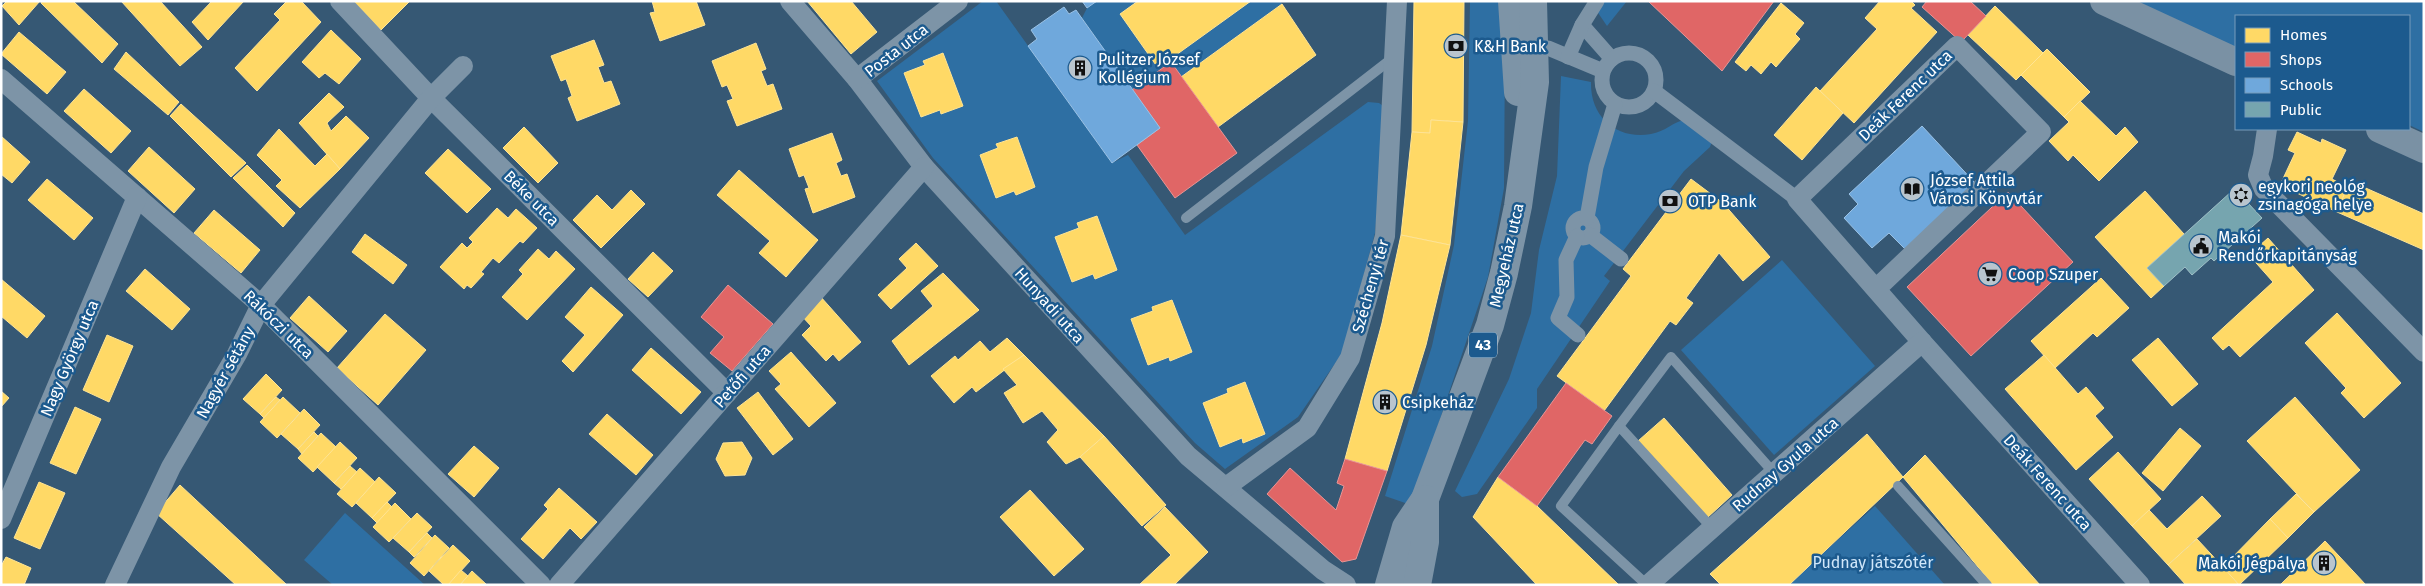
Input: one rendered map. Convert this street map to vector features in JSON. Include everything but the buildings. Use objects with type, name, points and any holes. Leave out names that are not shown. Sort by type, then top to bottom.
[{"type":"main road","name":"43","points":[[1512,1],[1517,84],[1525,148]]},
{"type":"main road","name":"43","points":[[1525,148],[1535,82],[1533,1]]},
{"type":"main road","points":[[2104,1],[2235,62]]},
{"type":"main road","points":[[2382,130],[2424,149]]},
{"type":"main road","name":"Megyeház utca","points":[[1425,499],[1490,325],[1518,206],[1525,148]]},
{"type":"main road","name":"43","points":[[1389,585],[1406,527],[1425,499]]},
{"type":"main road","name":"43","points":[[1417,585],[1425,542],[1425,499]]},
{"type":"street","name":"Béke utca","points":[[340,1],[431,98],[727,393]]},
{"type":"street","name":"Hunyadi utca","points":[[790,1],[857,80],[924,167],[1188,456],[1342,583]]},
{"type":"street","name":"Posta utca","points":[[857,80],[958,1]]},
{"type":"street","name":"Széchenyi tér","points":[[1226,487],[1307,428],[1350,358],[1385,236],[1397,1]]},
{"type":"street","points":[[1568,57],[1582,24],[1597,1]]},
{"type":"street","points":[[1582,24],[1612,59]]},
{"type":"street","name":"Deák Ferenc utca","points":[[1876,289],[2041,132],[1957,46],[1797,198],[1922,342],[2132,582]]},
{"type":"street","points":[[1548,48],[1603,72]]},
{"type":"street","points":[[1628,52],[1646,58],[1656,73],[1654,91],[1642,105],[1633,108],[1615,104],[1603,90],[1603,72],[1612,59],[1628,52]]},
{"type":"street","name":"Nagyér sétány","points":[[115,585],[172,467],[237,354],[261,305],[431,98],[463,66]]},
{"type":"street","name":"Rákóczi utca","points":[[1,79],[261,305],[541,585]]},
{"type":"street","points":[[1654,91],[1797,198]]},
{"type":"street","points":[[1615,104],[1596,167],[1587,218],[1577,219],[1573,224],[1573,231],[1620,259]]},
{"type":"street","points":[[2267,130],[2258,175],[2264,189],[2424,352]]},
{"type":"street","name":"Petőfi utca","points":[[559,585],[924,167]]},
{"type":"street","name":"Nagy György utca","points":[[1,519],[137,197]]},
{"type":"street","points":[[1578,334],[1558,318],[1567,297],[1566,260],[1584,236]]},
{"type":"street","name":"Rudnay Gyula utca","points":[[1647,585],[1922,342]]},
{"type":"lane","points":[[1186,218],[1395,56]]},
{"type":"lane","points":[[1647,585],[1561,506],[1671,357],[1774,473]]},
{"type":"lane","points":[[1620,426],[1712,528]]},
{"type":"lane","points":[[1898,486],[1987,585]]},
{"type":"green space","points":[[983,1],[996,1],[1112,163],[1128,155],[1185,235],[1368,102],[1379,103],[1386,108],[1375,233],[1343,352],[1298,417],[1225,469],[1195,443],[933,158],[877,81]]},
{"type":"green space","points":[[1097,1],[1280,1],[1282,4],[1181,77],[1170,62],[1132,90],[1082,18],[1087,8]]},
{"type":"green space","points":[[1470,1],[1502,1],[1505,45],[1504,188],[1488,277],[1411,505],[1385,496],[1432,346],[1454,245],[1468,121]]},
{"type":"green space","points":[[1590,1],[1627,1],[1607,26]]},
{"type":"green space","points":[[2131,1],[2424,1],[2424,132],[2410,125],[2410,15],[2235,15],[2235,48]]},
{"type":"green space","points":[[1561,76],[1591,82],[1595,106],[1608,123],[1617,129],[1639,135],[1651,134],[1687,119],[1712,141],[1710,147],[1684,171],[1604,276],[1610,281],[1537,389],[1537,408],[1477,494],[1462,497],[1455,491],[1509,379],[1531,313],[1539,250],[1557,176]]},
{"type":"green space","points":[[1782,260],[1875,366],[1774,455],[1681,350]]},
{"type":"green space","name":"Pudnay játszótér","points":[[1875,506],[1945,585],[1788,585]]},
{"type":"green space","points":[[345,513],[425,585],[333,585],[304,560]]},
{"type":"place","name":"K&H Bank","points":[[1456,46]]},
{"type":"place","name":"Pulitzer József Kollégium","points":[[1080,68]]},
{"type":"place","name":"József Attila Városi Könyvtár","points":[[1912,189]]},
{"type":"place","name":"egykori neológ zsinagóga helye","points":[[2241,195]]},
{"type":"place","name":"OTP Bank","points":[[1670,201]]},
{"type":"place","name":"Makói Rendőrkapitányság","points":[[2201,246]]},
{"type":"place","name":"Coop Szuper","points":[[1990,274]]},
{"type":"place","name":"Csipkeház","points":[[1385,402]]},
{"type":"place","name":"Makói Jégpálya","points":[[2324,563]]}]
